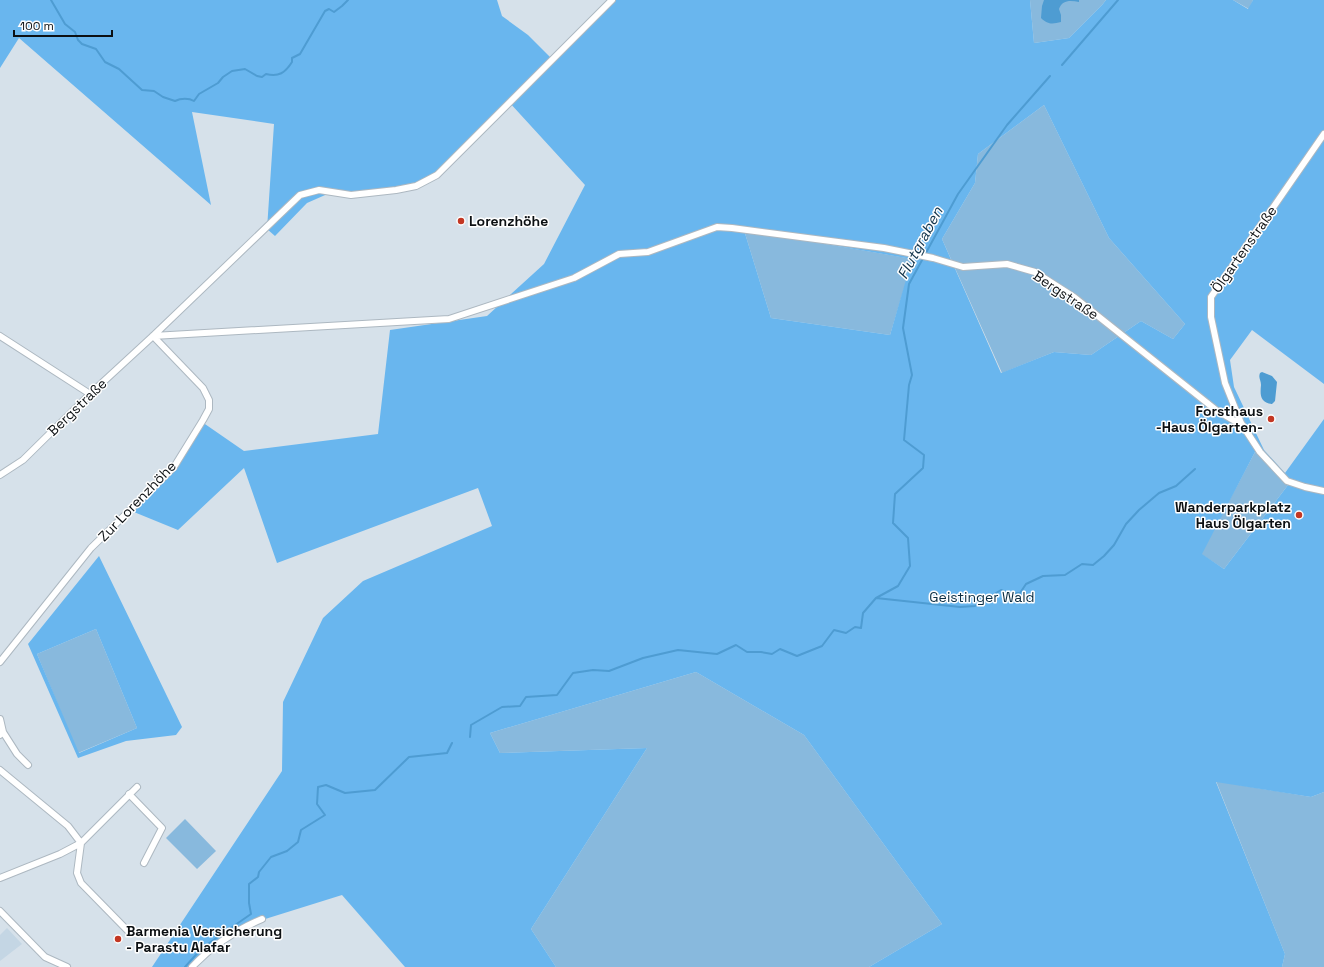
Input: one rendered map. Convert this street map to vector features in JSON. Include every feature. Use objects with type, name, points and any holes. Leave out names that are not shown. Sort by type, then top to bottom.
[{"type":"street","name":"Bergstraße","points":[[0,475],[23,460],[90,394],[153,336],[300,195],[319,190],[351,195],[396,190],[416,186],[437,175],[612,0]]},
{"type":"street","name":"Ölgartenstraße","points":[[1324,134],[1211,297],[1211,317],[1225,383],[1241,423],[1260,452],[1287,481],[1304,488],[1324,490]]},
{"type":"street","name":"Bergstraße","points":[[153,336],[449,319],[574,278],[619,254],[648,252],[717,227],[884,248],[933,258],[963,267],[1007,264],[1034,272],[1074,297],[1216,410],[1241,423]]},
{"type":"street","points":[[0,336],[90,394]]},
{"type":"street","name":"Zur Lorenzhöhe","points":[[0,662],[91,548],[174,467],[209,409],[209,400],[203,388],[153,336]]},
{"type":"street","points":[[0,719],[2,734],[17,754],[28,765]]},
{"type":"street","points":[[0,770],[68,826],[81,843],[77,873],[81,883],[128,931]]},
{"type":"street","points":[[0,878],[60,854],[81,843],[137,787]]},
{"type":"street","points":[[129,794],[162,828],[144,863]]},
{"type":"street","points":[[0,911],[45,957],[67,967]]},
{"type":"street","points":[[192,967],[213,948],[247,925],[262,919]]},
{"type":"street","points":[[114,929],[120,923]]},
{"type":"shaded area","points":[[1030,0],[1106,0],[1069,38],[1034,43]]},
{"type":"shaded area","points":[[1044,0],[1079,0],[1079,2],[1064,2],[1059,9],[1061,22],[1051,23],[1046,22],[1041,18]]},
{"type":"shaded area","points":[[1233,0],[1253,0],[1249,9]]},
{"type":"shaded area","points":[[1044,105],[1109,238],[1185,324],[1173,339],[1141,321],[1091,355],[1054,352],[1002,373],[942,239],[975,183],[978,154]]},
{"type":"shaded area","points":[[744,230],[913,259],[890,335],[771,318]]},
{"type":"shaded area","points":[[1262,372],[1272,376],[1277,382],[1275,401],[1272,404],[1265,402],[1262,398],[1259,376]]},
{"type":"shaded area","points":[[1255,452],[1288,485],[1224,569],[1201,554]]},
{"type":"shaded area","points":[[96,629],[137,728],[78,753],[37,654]]},
{"type":"shaded area","points":[[696,672],[804,735],[942,924],[869,967],[556,967],[531,929],[647,748],[500,753],[490,733]]},
{"type":"shaded area","points":[[1216,781],[1311,797],[1324,792],[1324,967],[1282,967],[1285,954]]},
{"type":"shaded area","points":[[185,819],[216,851],[197,869],[166,838]]},
{"type":"shaded area","points":[[7,928],[22,944],[0,961],[0,935]]},
{"type":"green space","name":"Geistinger Wald","points":[[0,0],[497,0],[502,16],[528,35],[551,58],[612,0],[1030,0],[1034,43],[1069,38],[1106,0],[1233,0],[1248,9],[1253,0],[1324,0],[1324,384],[1252,330],[1230,360],[1234,387],[1264,450],[1285,473],[1324,419],[1324,792],[1311,797],[1216,782],[1285,954],[1282,967],[869,967],[942,924],[804,735],[696,672],[490,733],[500,753],[647,748],[531,929],[556,967],[405,967],[342,895],[246,925],[191,967],[152,967],[282,771],[283,702],[323,618],[363,581],[492,526],[478,488],[277,563],[244,468],[178,530],[129,510],[174,467],[202,422],[244,451],[378,434],[390,330],[487,316],[544,264],[585,185],[509,102],[454,160],[416,186],[362,194],[332,192],[307,203],[275,236],[267,229],[274,124],[192,112],[211,205],[19,38],[0,68]],"holes":[[[1044,105],[1109,238],[1185,324],[1173,339],[1141,321],[1091,355],[1054,352],[1001,373],[942,239],[975,183],[978,154]],[[744,230],[912,259],[890,335],[771,318]],[[1255,452],[1288,485],[1224,569],[1202,554]]]},
{"type":"green space","points":[[99,556],[182,727],[176,735],[126,741],[78,758],[28,644]],"holes":[[[96,629],[137,728],[79,753],[37,654]]]},
{"type":"waterway","points":[[51,0],[65,24],[75,32],[78,40],[82,44],[96,49],[105,62],[119,69],[142,90],[154,91],[163,97],[175,101],[180,99],[190,99],[194,101],[199,94],[218,83],[223,77],[232,71],[245,69],[257,76],[262,77],[266,74],[275,75],[281,73],[292,62],[292,58],[300,54],[325,11],[329,9],[334,12],[348,0]]},
{"type":"waterway","name":"Flutgraben","points":[[1062,65],[1118,0]]},
{"type":"waterway","name":"Flutgraben","points":[[470,737],[471,725],[502,707],[520,706],[526,697],[557,695],[573,673],[593,670],[609,671],[643,658],[678,650],[717,654],[736,645],[747,652],[772,654],[780,649],[797,656],[822,646],[834,630],[846,633],[855,627],[861,628],[863,613],[876,598],[898,586],[910,566],[908,538],[893,523],[895,494],[923,468],[924,455],[904,440],[909,385],[912,375],[903,328],[909,284],[958,194],[1007,125],[1050,76]]},
{"type":"waterway","points":[[876,598],[960,607],[975,606],[1001,590],[1008,593],[1020,593],[1026,584],[1043,576],[1065,575],[1082,564],[1093,565],[1114,545],[1126,524],[1139,510],[1159,493],[1176,486],[1195,469]]},
{"type":"waterway","name":"Flutgraben","points":[[185,967],[202,948],[251,914],[249,903],[249,884],[258,877],[259,872],[271,857],[287,851],[298,842],[301,830],[325,815],[317,804],[318,787],[326,785],[345,793],[375,790],[409,757],[447,753],[452,743]]},
{"type":"place","name":"Lorenzhöhe","points":[[461,221]]},
{"type":"place","name":"Forsthaus -Haus Ölgarten-","points":[[1271,419]]},
{"type":"place","name":"Wanderparkplatz Haus Ölgarten","points":[[1299,515]]},
{"type":"place","name":"Barmenia Versicherung - Parastu Alafar","points":[[118,939]]}]
